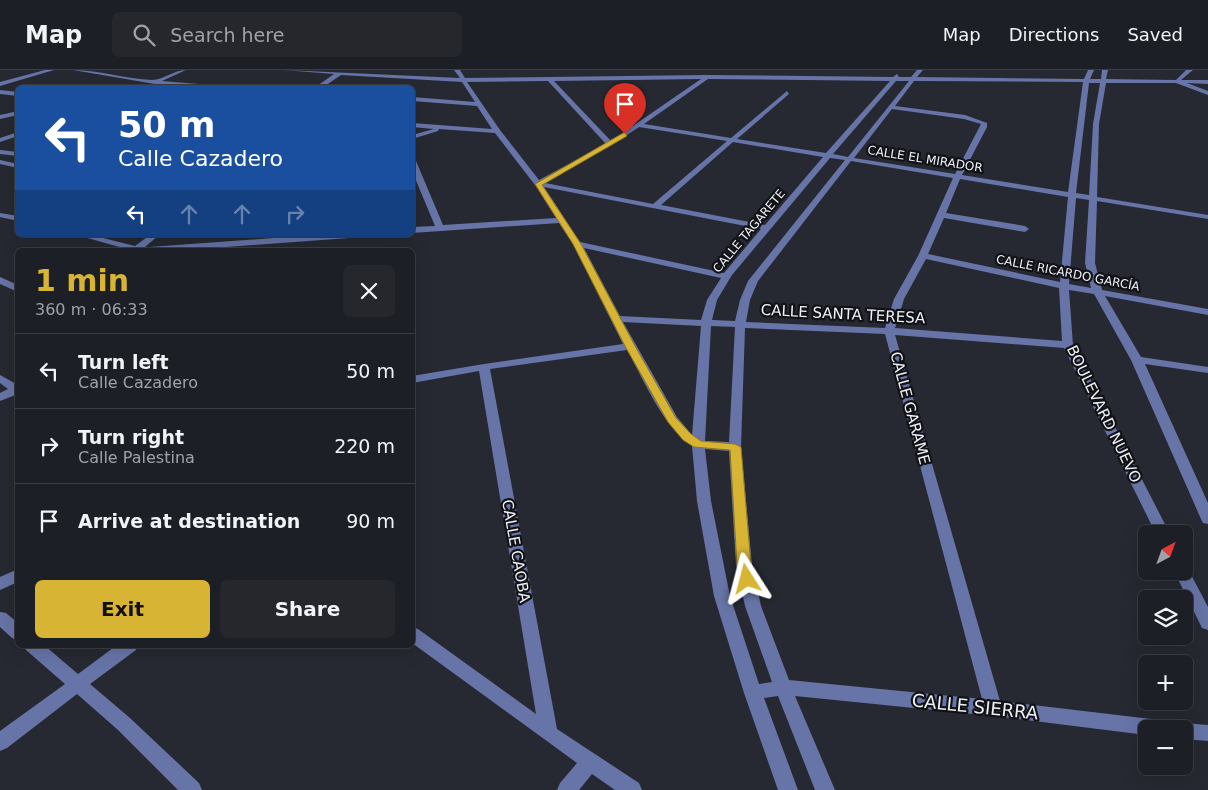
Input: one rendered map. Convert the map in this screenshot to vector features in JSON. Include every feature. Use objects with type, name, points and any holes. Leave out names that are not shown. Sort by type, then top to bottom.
[{"type":"street","points":[[0,84],[51,70]]},
{"type":"street","points":[[76,70],[154,82],[192,85]]},
{"type":"street","points":[[101,75],[117,70]]},
{"type":"street","points":[[147,85],[183,70]]},
{"type":"street","points":[[287,70],[389,73],[463,80],[706,77],[1208,82]]},
{"type":"street","points":[[456,70],[497,131],[538,184],[577,244],[630,346],[672,419],[687,437],[698,444],[735,447]]},
{"type":"street","points":[[575,78],[576,70]]},
{"type":"street","points":[[538,184],[610,144],[717,70]]},
{"type":"street","points":[[793,78],[805,70]]},
{"type":"street","name":"CALLE TAGARETE","points":[[788,790],[753,692],[722,596],[704,501],[698,444],[706,322],[712,300],[726,276],[902,70]]},
{"type":"street","points":[[825,790],[783,687],[753,606],[744,565],[735,447],[740,324],[745,300],[753,281],[920,70]]},
{"type":"street","name":"BOULEVARD NUEVO","points":[[1091,70],[1086,81],[1072,194],[1064,286],[1068,344],[1158,525]]},
{"type":"street","points":[[1105,70],[1096,124],[1090,263],[1097,292],[1137,360],[1208,519]]},
{"type":"street","points":[[1178,82],[1179,78],[1190,70]]},
{"type":"street","points":[[322,85],[340,73]]},
{"type":"street","points":[[549,78],[610,144]]},
{"type":"street","points":[[1178,82],[1208,93]]},
{"type":"street","points":[[655,206],[787,93]]},
{"type":"street","points":[[0,95],[15,94]]},
{"type":"street","points":[[415,99],[479,104]]},
{"type":"street","name":"CALLE GARAME","points":[[892,107],[965,117],[982,121],[984,127],[958,176],[923,256],[899,300],[889,331],[993,708]]},
{"type":"street","points":[[0,117],[15,114]]},
{"type":"street","points":[[415,125],[497,131]]},
{"type":"street","name":"CALLE EL MIRADOR","points":[[639,125],[1208,217]]},
{"type":"street","points":[[415,136],[443,128]]},
{"type":"street","points":[[0,140],[15,135]]},
{"type":"street","points":[[0,152],[15,154]]},
{"type":"street","points":[[0,162],[15,165]]},
{"type":"street","points":[[415,168],[440,228]]},
{"type":"street","points":[[538,184],[767,228]]},
{"type":"street","points":[[0,215],[15,218]]},
{"type":"street","points":[[941,215],[1025,229]]},
{"type":"street","points":[[415,230],[561,220]]},
{"type":"street","points":[[88,237],[130,248]]},
{"type":"street","points":[[139,248],[153,237]]},
{"type":"street","points":[[165,248],[321,237]]},
{"type":"street","points":[[577,244],[726,276]]},
{"type":"street","name":"CALLE RICARDO GARCÍA","points":[[923,256],[1064,286],[1208,312]]},
{"type":"street","points":[[0,280],[15,288]]},
{"type":"street","name":"CALLE SANTA TERESA","points":[[617,319],[889,331],[1068,344]]},
{"type":"street","points":[[415,379],[484,367],[630,346]]},
{"type":"street","points":[[1137,360],[1208,370]]},
{"type":"street","name":"CALLE CAOBA","points":[[484,367],[549,734]]},
{"type":"street","points":[[0,378],[15,390]]},
{"type":"street","points":[[0,397],[15,391]]},
{"type":"street","points":[[0,584],[15,576]]},
{"type":"street","points":[[1186,580],[1208,623]]},
{"type":"street","points":[[0,618],[15,630]]},
{"type":"street","points":[[415,636],[549,734],[632,790]]},
{"type":"street","points":[[36,648],[78,682],[192,790]]},
{"type":"street","points":[[0,742],[126,648]]},
{"type":"street","name":"CALLE SIERRA","points":[[753,692],[783,687],[993,708],[1138,725]]},
{"type":"street","points":[[1193,732],[1208,734]]},
{"type":"street","points":[[567,790],[590,762]]},
{"type":"route","points":[[625,134],[538,184],[577,244],[661,403],[679,429],[698,444],[735,447],[744,565],[747,579]]}]
